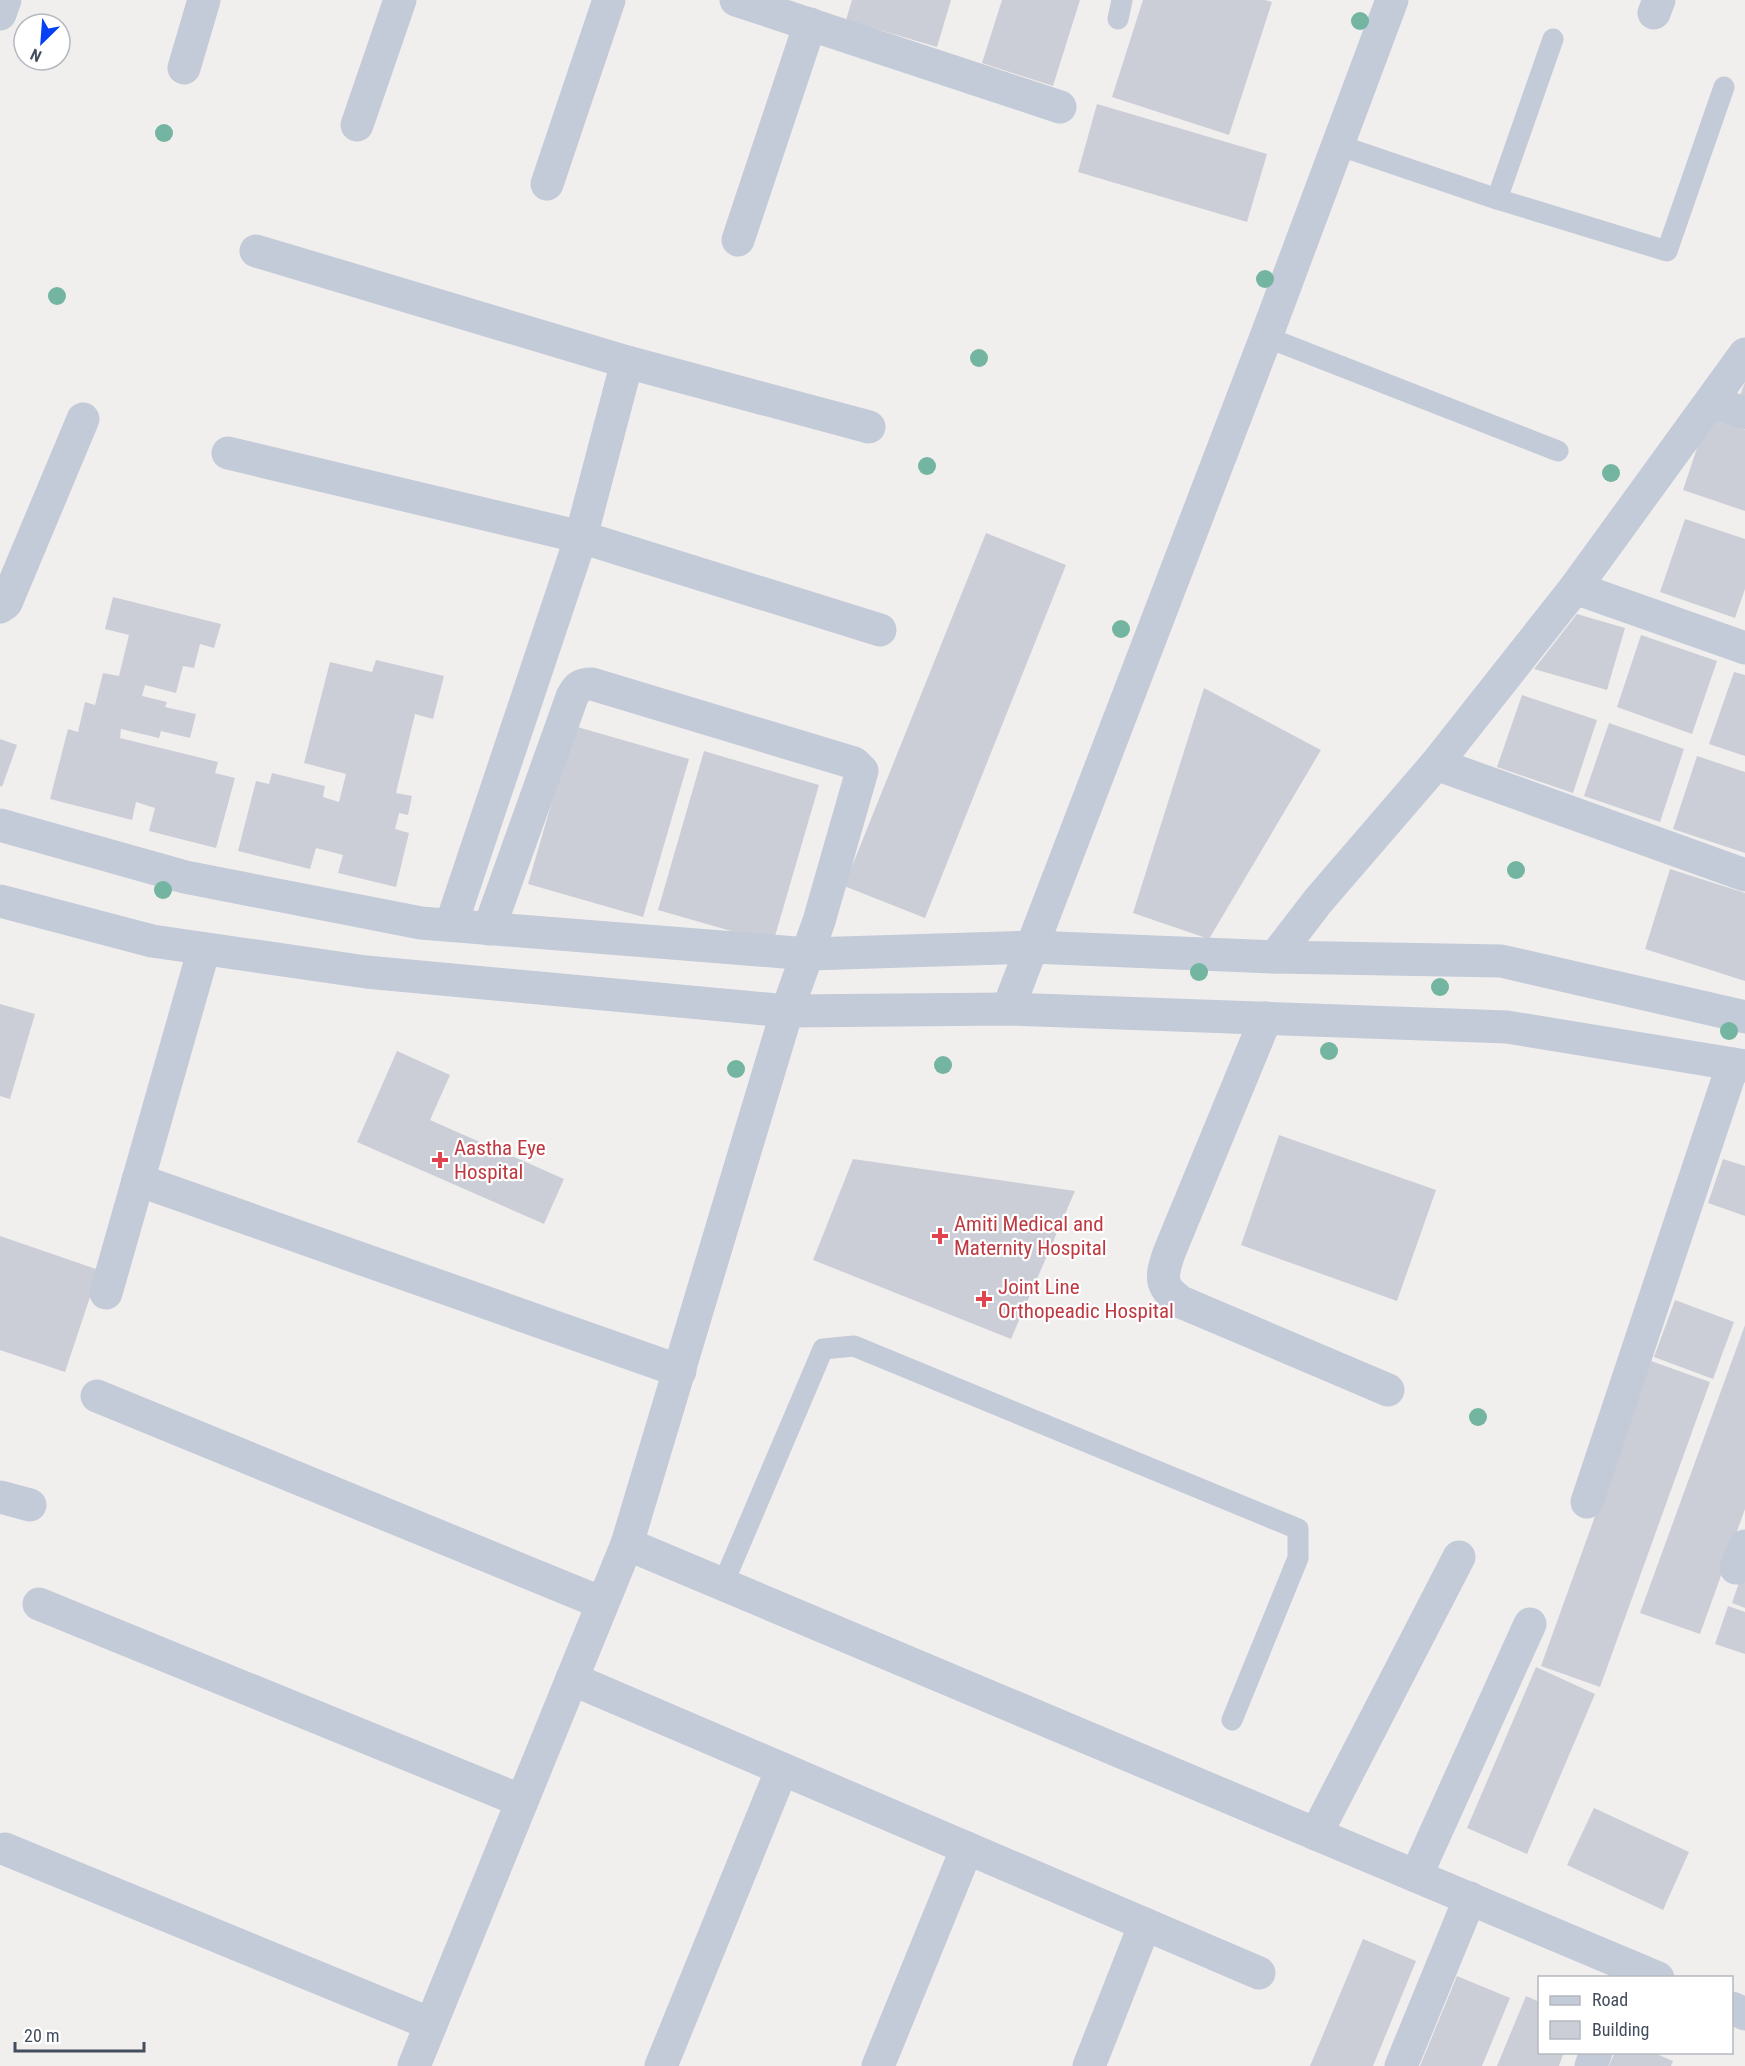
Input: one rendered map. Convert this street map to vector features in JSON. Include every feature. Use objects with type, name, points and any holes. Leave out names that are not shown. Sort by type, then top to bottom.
[{"type":"street","points":[[0,14],[5,0]]},
{"type":"street","points":[[184,68],[204,0]]},
{"type":"street","points":[[357,125],[400,0]]},
{"type":"street","points":[[547,184],[609,0]]},
{"type":"street","points":[[736,0],[1060,107]]},
{"type":"street","points":[[1008,1009],[1266,337],[1392,0]]},
{"type":"street","points":[[738,240],[810,24]]},
{"type":"street","points":[[256,251],[627,362],[869,427]]},
{"type":"street","points":[[1275,957],[1318,901],[1436,764],[1575,588],[1745,354]]},
{"type":"street","points":[[451,925],[581,537],[627,362]]},
{"type":"street","points":[[1711,402],[1745,414]]},
{"type":"street","points":[[0,607],[6,603],[83,419]]},
{"type":"street","points":[[228,453],[581,537],[879,630]]},
{"type":"street","points":[[1575,588],[1745,648]]},
{"type":"street","points":[[414,2066],[627,1544],[787,1011],[808,954],[862,771],[854,763],[592,684],[582,684],[572,697],[489,929]]},
{"type":"street","points":[[1436,764],[1745,875]]},
{"type":"street","points":[[0,825],[185,878],[421,923],[808,954],[1032,947],[1275,957],[1501,961],[1745,1017]]},
{"type":"street","points":[[0,901],[152,941],[366,972],[787,1011],[1008,1009],[1508,1026],[1739,1065],[1587,1502]]},
{"type":"street","points":[[106,1293],[204,949]]},
{"type":"street","points":[[1266,1018],[1169,1253],[1163,1277],[1166,1289],[1181,1302],[1388,1390]]},
{"type":"street","points":[[138,1180],[680,1371]]},
{"type":"street","points":[[97,1396],[602,1603]]},
{"type":"street","points":[[627,1544],[1470,1898],[1639,1974]]},
{"type":"street","points":[[1316,1834],[1459,1557]]},
{"type":"street","points":[[39,1604],[522,1801]]},
{"type":"street","points":[[1416,1876],[1530,1624]]},
{"type":"street","points":[[572,1679],[1260,1973]]},
{"type":"street","points":[[661,2066],[782,1769]]},
{"type":"street","points":[[878,2066],[967,1848]]},
{"type":"street","points":[[5,1849],[431,2024]]},
{"type":"street","points":[[1401,2066],[1470,1898]]},
{"type":"street","points":[[1089,2066],[1145,1924]]},
{"type":"lane","points":[[1497,199],[1553,39]]},
{"type":"lane","points":[[1338,145],[1497,199],[1667,251],[1724,87]]},
{"type":"lane","points":[[1266,337],[1557,451]]},
{"type":"lane","points":[[723,1584],[823,1349],[855,1346],[1298,1529],[1298,1558],[1232,1720]]},
{"type":"building","points":[[852,0],[951,0],[937,47],[846,20]]},
{"type":"building","points":[[1002,0],[1080,0],[1053,86],[982,63]]},
{"type":"building","points":[[1143,0],[1265,0],[1272,2],[1229,135],[1112,97]]},
{"type":"building","points":[[1097,104],[1267,154],[1247,222],[1078,172]]},
{"type":"building","points":[[1745,382],[1745,400],[1739,398]]},
{"type":"building","points":[[1707,418],[1745,430],[1745,511],[1683,490]]},
{"type":"building","points":[[1685,519],[1745,539],[1745,589],[1735,618],[1660,592]]},
{"type":"building","points":[[986,533],[1066,565],[925,918],[844,886]]},
{"type":"building","points":[[113,597],[221,624],[214,648],[200,644],[194,668],[183,666],[176,693],[145,685],[142,696],[167,702],[165,707],[196,714],[190,738],[161,731],[159,738],[121,729],[120,738],[218,762],[215,773],[235,778],[216,848],[149,831],[155,808],[136,802],[132,820],[50,799],[68,729],[78,732],[85,702],[95,705],[103,673],[119,676],[129,635],[105,629]]},
{"type":"building","points":[[1577,614],[1625,628],[1607,690],[1534,669]]},
{"type":"building","points":[[1641,635],[1717,661],[1692,734],[1617,707]]},
{"type":"building","points":[[376,660],[444,676],[433,719],[415,714],[396,793],[412,796],[408,815],[399,813],[395,829],[409,833],[396,887],[338,873],[343,855],[316,848],[310,869],[238,851],[256,781],[269,784],[272,773],[325,786],[323,797],[339,802],[346,774],[304,763],[330,662],[372,672]]},
{"type":"building","points":[[1734,672],[1745,675],[1745,756],[1709,744]]},
{"type":"building","points":[[1204,688],[1321,750],[1209,939],[1133,913]]},
{"type":"building","points":[[1522,695],[1597,720],[1573,793],[1497,767]]},
{"type":"building","points":[[1609,723],[1684,749],[1660,822],[1584,796]]},
{"type":"building","points":[[574,726],[689,759],[643,917],[528,884]]},
{"type":"building","points":[[0,739],[17,745],[2,787],[0,786]]},
{"type":"building","points":[[704,751],[819,785],[773,943],[658,910]]},
{"type":"building","points":[[1697,756],[1745,772],[1745,853],[1673,829]]},
{"type":"building","points":[[1670,869],[1745,893],[1745,981],[1645,949]]},
{"type":"building","points":[[0,1004],[35,1014],[10,1099],[0,1096]]},
{"type":"building","points":[[397,1051],[450,1075],[430,1120],[564,1179],[544,1224],[357,1142]]},
{"type":"building","points":[[1279,1135],[1436,1190],[1397,1301],[1241,1245]]},
{"type":"building","points":[[853,1159],[1075,1191],[1011,1339],[813,1260]]},
{"type":"building","points":[[1723,1159],[1745,1166],[1745,1216],[1708,1203]]},
{"type":"building","points":[[0,1236],[99,1270],[65,1372],[0,1350]]},
{"type":"building","points":[[1675,1300],[1734,1322],[1713,1379],[1654,1357]]},
{"type":"building","points":[[1745,1325],[1745,1509],[1700,1634],[1640,1613]]},
{"type":"building","points":[[1651,1361],[1710,1382],[1600,1687],[1541,1666]]},
{"type":"building","points":[[1745,1565],[1745,1608],[1732,1603]]},
{"type":"building","points":[[1728,1606],[1745,1612],[1745,1654],[1715,1644]]},
{"type":"building","points":[[1536,1667],[1595,1694],[1527,1854],[1467,1828]]},
{"type":"building","points":[[1594,1808],[1689,1852],[1663,1910],[1567,1865]]},
{"type":"building","points":[[1363,1939],[1416,1961],[1373,2066],[1310,2066]]},
{"type":"building","points":[[1457,1976],[1510,1998],[1482,2066],[1420,2066]]},
{"type":"building","points":[[1526,1996],[1538,2001],[1538,2054],[1563,2054],[1559,2066],[1497,2066]]},
{"type":"building","points":[[1614,2054],[1657,2054],[1673,2061],[1671,2066],[1609,2066]]},
{"type":"place","name":"Aastha Eye Hospital","points":[[440,1160]]},
{"type":"place","name":"Amiti Medical and Maternity Hospital","points":[[940,1236]]},
{"type":"place","name":"Joint Line Orthopeadic Hospital","points":[[984,1299]]}]
